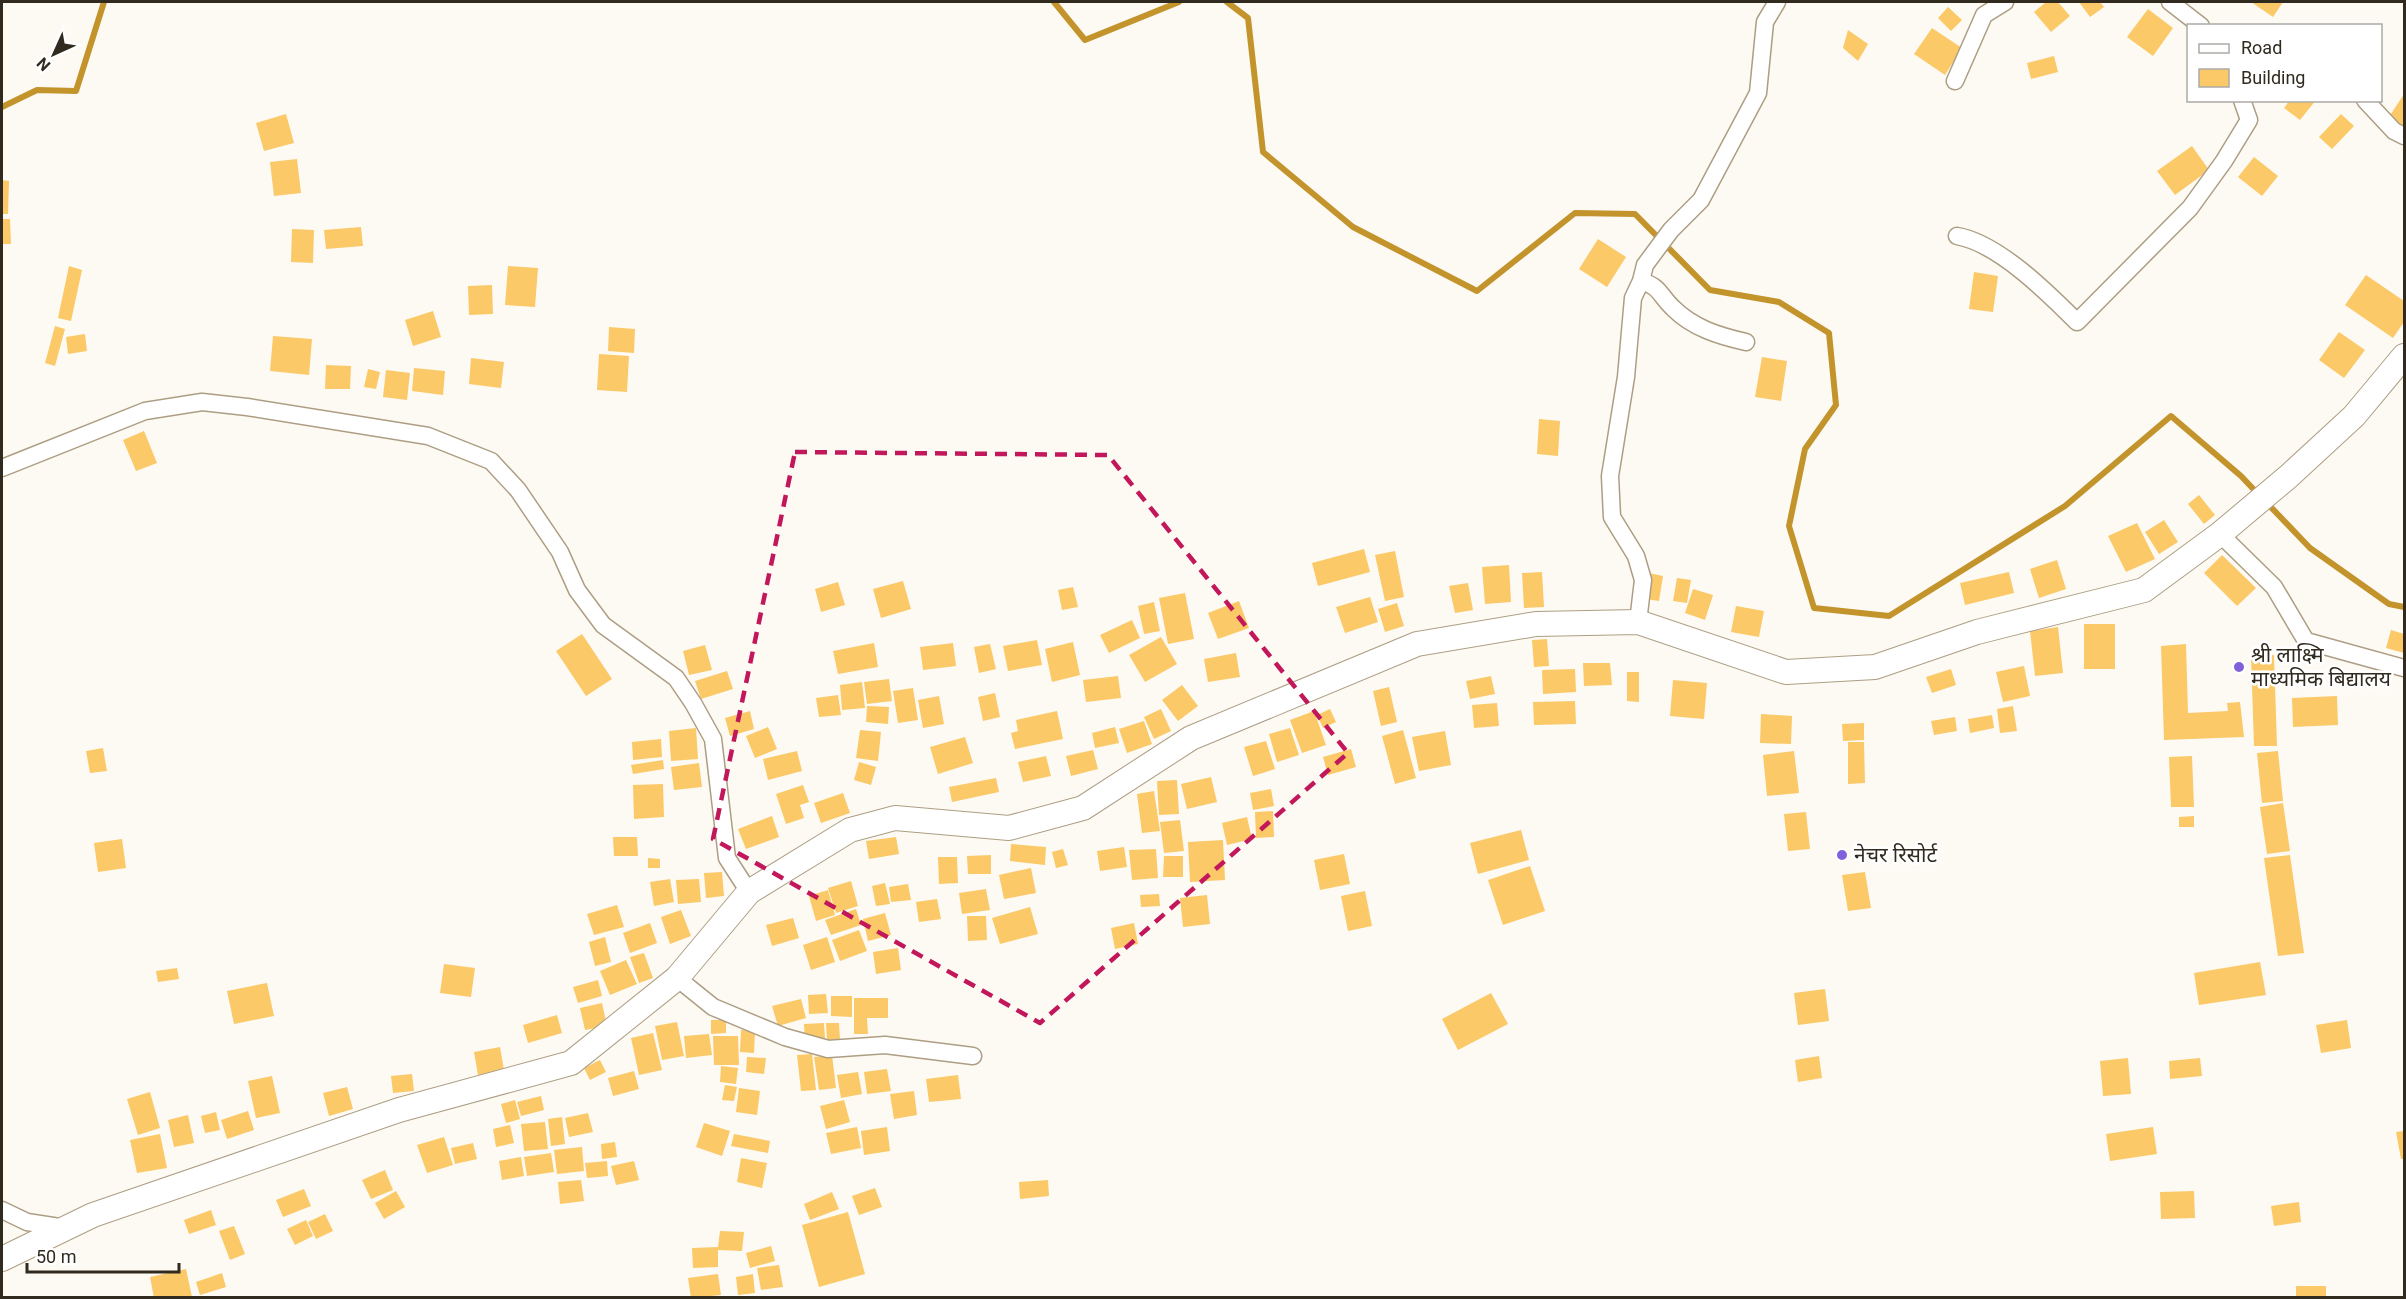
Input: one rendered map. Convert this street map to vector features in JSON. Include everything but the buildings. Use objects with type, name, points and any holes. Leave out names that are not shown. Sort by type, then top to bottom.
[{"type":"street","points":[[1638,622],[1643,580],[1636,556],[1612,517],[1610,476],[1626,377],[1633,298],[1645,265],[1671,230],[1701,200],[1758,93],[1765,22],[1777,2]]},
{"type":"street","points":[[1955,81],[1984,15],[2005,2]]},
{"type":"street","points":[[2170,2],[2198,24]]},
{"type":"street","points":[[1957,236],[1974,239],[2014,265],[2077,322],[2190,208],[2224,161],[2249,120],[2243,102]]},
{"type":"street","points":[[2367,102],[2394,131],[2404,136]]},
{"type":"street","points":[[1641,281],[1654,285],[1672,307],[1690,322],[1719,336],[1746,342]]},
{"type":"street","points":[[2,1259],[93,1215],[399,1110],[571,1063],[677,978],[749,892],[850,830],[895,818],[1009,828],[1083,808],[1191,738],[1417,644],[1536,624],[1638,622],[1786,672],[1875,667],[1977,632],[2144,590],[2225,529],[2289,476],[2354,416],[2404,356]]},
{"type":"street","points":[[2,468],[145,411],[202,402],[428,436],[491,461],[524,498],[560,552],[578,591],[603,625],[676,678],[693,704],[713,738],[727,858],[749,892]]},
{"type":"street","points":[[2225,529],[2274,587],[2306,641],[2404,668]]},
{"type":"street","points":[[677,978],[713,1007],[785,1037],[828,1049],[885,1044],[973,1056]]},
{"type":"street","points":[[2,1210],[27,1222],[67,1228]]},
{"type":"highlighted area","points":[[795,452],[1108,455],[1348,753],[1040,1023],[713,839]]},
{"type":"waterway","points":[[2,107],[37,90],[76,91],[104,2]]},
{"type":"waterway","points":[[1054,2],[1085,40],[1179,2]]},
{"type":"waterway","points":[[1227,2],[1248,18],[1263,152],[1353,227],[1477,291],[1575,213],[1635,214],[1710,290],[1779,302],[1829,333],[1836,405],[1805,449],[1789,526],[1814,608],[1889,616],[2065,506],[2171,416],[2241,476],[2259,495]]},
{"type":"waterway","points":[[2266,502],[2310,548],[2389,604],[2404,607]]},
{"type":"place","name":"श्री लाक्ष्मि माध्यमिक बिद्यालय","points":[[2239,667]]},
{"type":"place","name":"नेचर रिसोर्ट","points":[[1842,855]]}]
